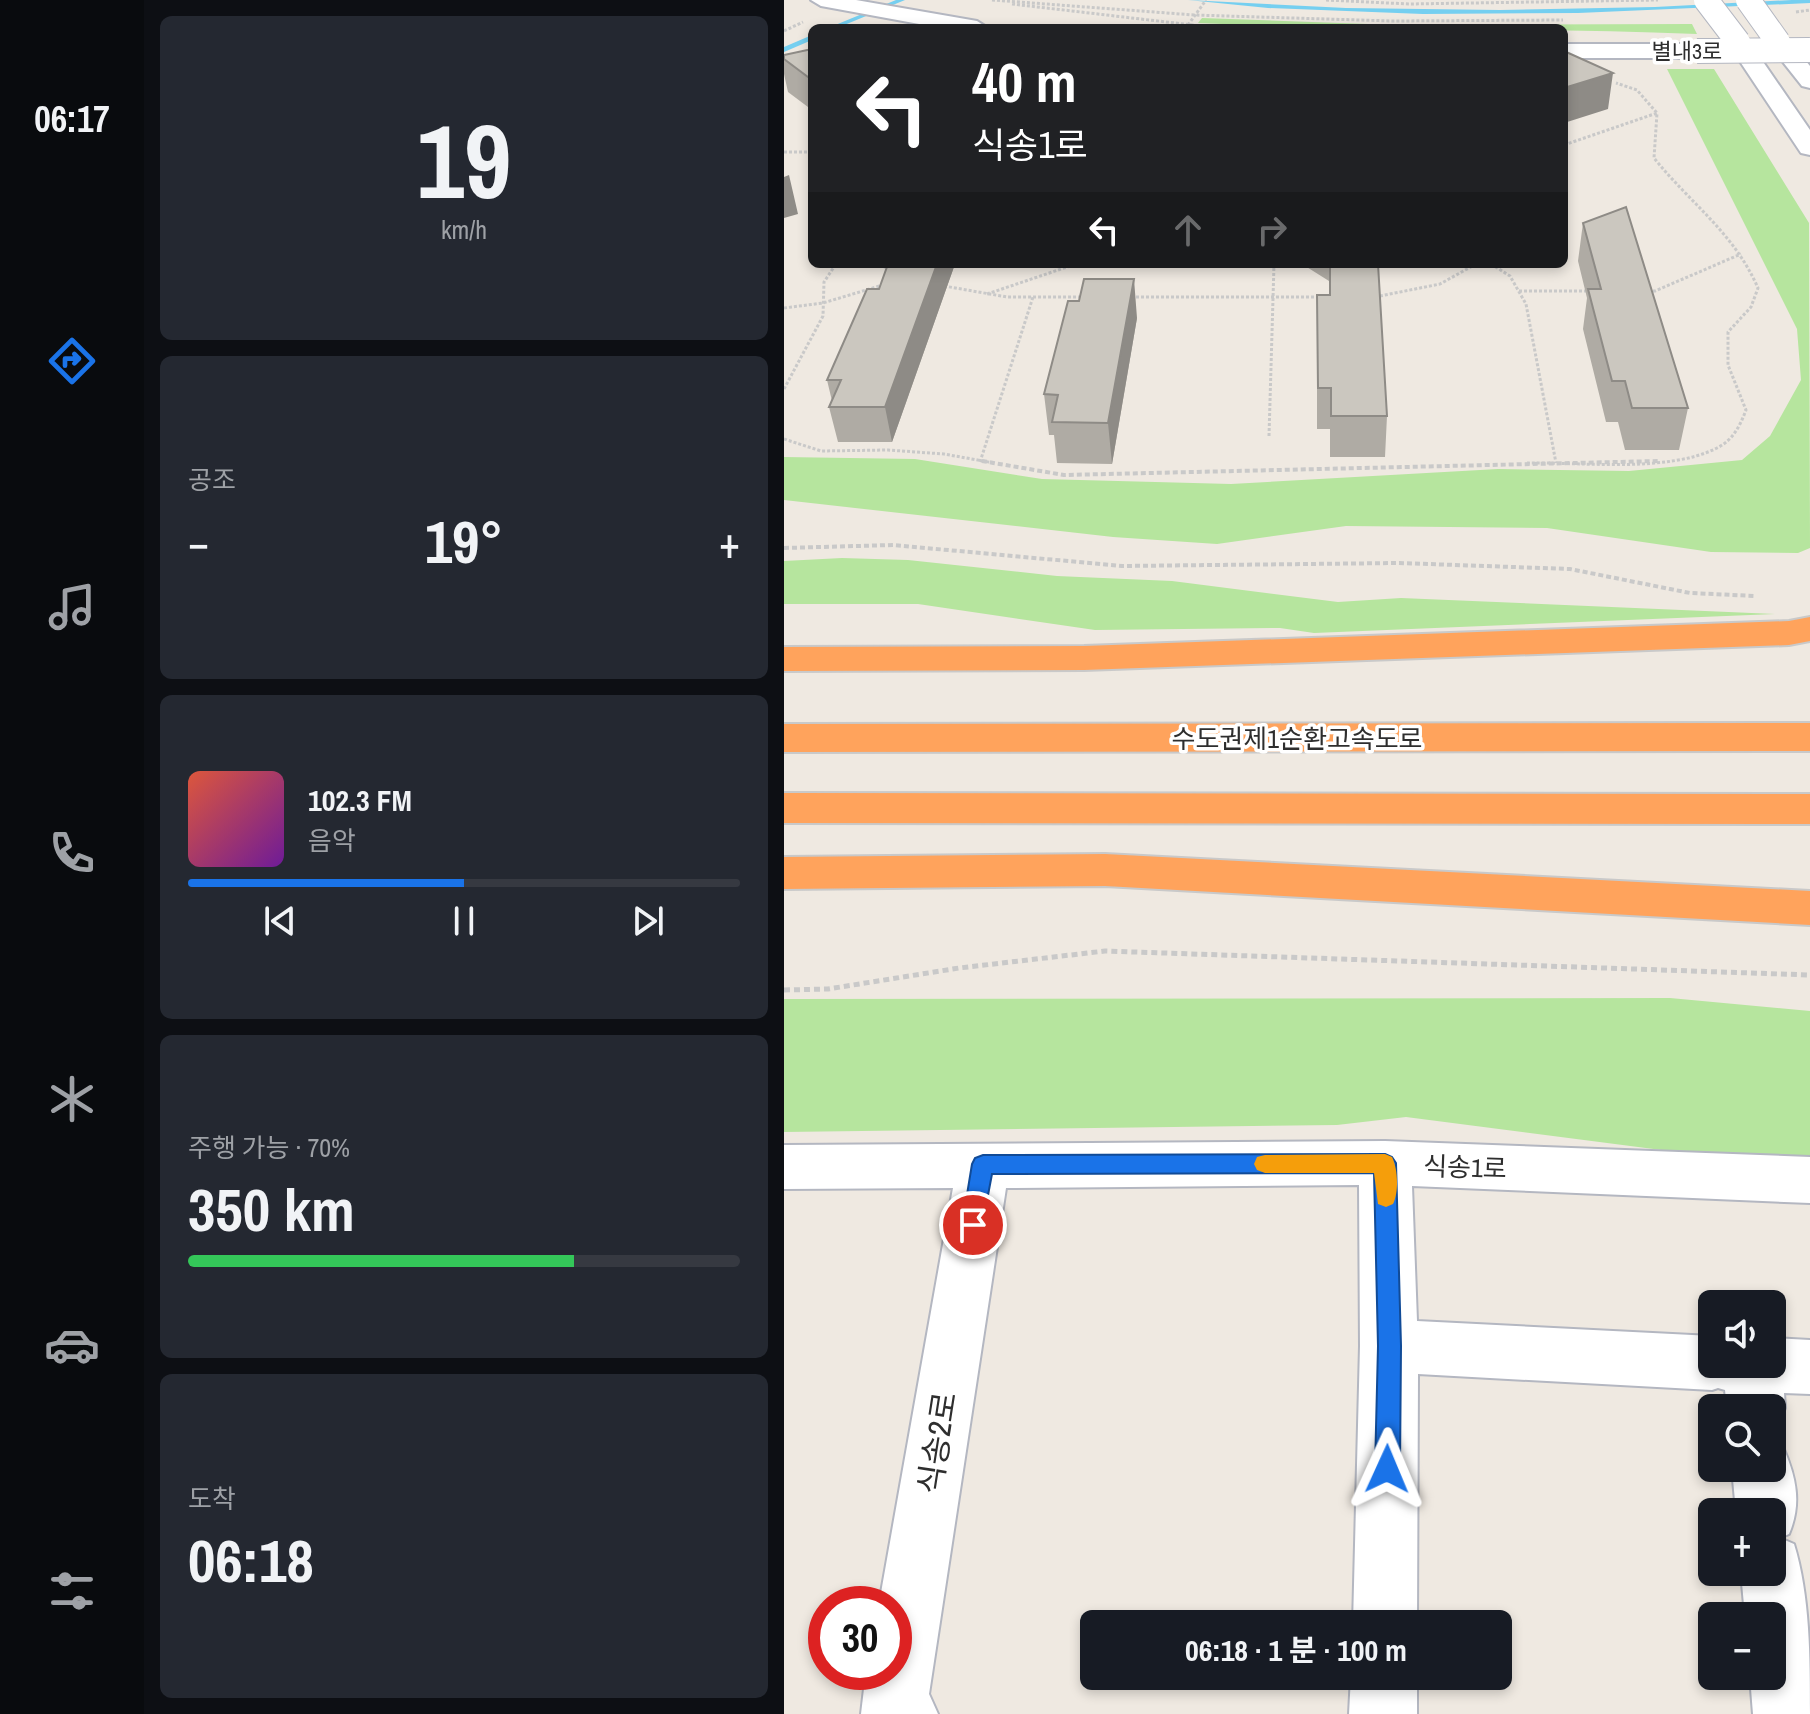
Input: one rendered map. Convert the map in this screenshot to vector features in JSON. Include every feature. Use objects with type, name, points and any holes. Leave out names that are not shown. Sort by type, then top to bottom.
[{"type":"highway","points":[[784,659],[1115,657],[1643,640],[1789,633],[1810,629]]},
{"type":"highway","name":"수도권제1순환고속도로","points":[[784,738],[1810,737]]},
{"type":"highway","points":[[784,808],[1810,809]]},
{"type":"highway","points":[[784,873],[1105,870],[1810,908]]},
{"type":"street","points":[[821,0],[954,24]]},
{"type":"street","points":[[1706,0],[1810,148]]},
{"type":"street","points":[[1716,0],[1738,42]]},
{"type":"street","points":[[1748,0],[1810,81]]},
{"type":"street","points":[[1759,0],[1778,42]]},
{"type":"street","name":"별내3로","points":[[1568,51],[1810,50]]},
{"type":"street","points":[[1385,1163],[1389,1346],[1385,1610]]},
{"type":"street","name":"식송1로","points":[[784,1167],[1385,1163],[1810,1180]]},
{"type":"street","name":"식송2로","points":[[897,1713],[983,1164]]},
{"type":"street","points":[[1389,1346],[1698,1372]]},
{"type":"street","points":[[1786,1370],[1810,1367]]},
{"type":"street","points":[[1774,1586],[1787,1714]]},
{"type":"street","points":[[1383,1714],[1384,1690]]},
{"type":"path","points":[[982,0],[1180,24]]},
{"type":"path","points":[[992,0],[1194,15],[1392,21],[1573,20]]},
{"type":"path","points":[[1189,24],[1206,0]]},
{"type":"path","points":[[1326,0],[1409,4],[1658,0]]},
{"type":"path","points":[[1790,12],[1810,10]]},
{"type":"path","points":[[784,439],[821,451],[888,450],[944,454],[1064,475],[1688,458],[1719,447],[1738,430],[1746,410],[1728,365],[1728,332],[1751,307],[1758,288],[1741,254],[1677,187],[1654,158],[1657,113],[1637,90],[1613,82]]},
{"type":"path","points":[[1568,144],[1657,113]]},
{"type":"path","points":[[784,152],[808,152]]},
{"type":"path","points":[[1640,291],[1655,291],[1741,254]]},
{"type":"path","points":[[784,389],[823,316],[824,282],[833,268]]},
{"type":"path","points":[[888,268],[901,274]]},
{"type":"path","points":[[987,294],[1064,268]]},
{"type":"path","points":[[1269,436],[1274,268]]},
{"type":"path","points":[[1372,297],[1428,289],[1471,268]]},
{"type":"path","points":[[1497,268],[1510,276],[1526,304],[1556,463]]},
{"type":"path","points":[[784,308],[823,303],[896,281]]},
{"type":"path","points":[[934,284],[987,294],[1093,297]]},
{"type":"path","points":[[1519,291],[1595,291]]},
{"type":"path","points":[[980,462],[1033,297]]},
{"type":"path","points":[[1123,297],[1330,297]]},
{"type":"path","points":[[784,548],[893,545],[1122,566],[1399,563],[1555,568],[1690,593],[1762,596]]},
{"type":"path","points":[[784,990],[828,989],[959,968],[1105,951],[1810,975]]},
{"type":"green space","points":[[1202,18],[1368,24],[1230,24],[1198,23]]},
{"type":"green space","points":[[1568,24],[1692,24],[1697,34],[1568,30]]},
{"type":"green space","points":[[1667,69],[1714,69],[1809,223],[1810,548],[1798,553],[1711,552],[1547,528],[1346,526],[1217,544],[1113,537],[784,500],[784,457],[915,459],[1042,479],[1231,484],[1498,469],[1629,471],[1742,460],[1770,436],[1801,380],[1797,329]]},
{"type":"green space","points":[[842,558],[908,560],[1057,576],[1172,581],[1338,602],[1401,598],[1775,614],[1314,633],[1280,628],[1095,630],[918,604],[784,604],[784,561]]},
{"type":"green space","points":[[1670,998],[1810,1011],[1810,1157],[1700,1155],[1406,1117],[1337,1125],[784,1132],[784,999]]},
{"type":"building","points":[[808,50],[808,77],[784,59],[784,55]]},
{"type":"building","points":[[1568,53],[1613,73],[1568,87]]},
{"type":"building","points":[[1626,207],[1688,408],[1632,408],[1625,381],[1612,381],[1588,289],[1601,289],[1583,223]]},
{"type":"building","points":[[887,268],[936,268],[885,407],[829,407],[841,380],[827,380],[867,289],[879,289]]},
{"type":"building","points":[[1330,268],[1378,268],[1387,416],[1331,416],[1331,388],[1318,388],[1317,295],[1330,295]]},
{"type":"building","points":[[1084,279],[1134,279],[1108,423],[1052,422],[1058,395],[1044,394],[1068,301],[1079,301]]},
{"type":"waterway","points":[[841,24],[902,0]]},
{"type":"waterway","points":[[1191,0],[1423,12],[1655,9],[1810,1]]},
{"type":"waterway","points":[[784,50],[808,39]]},
{"type":"slow traffic","points":[[1265,1164],[1385,1163],[1386,1197]]},
{"type":"route","points":[[973,1225],[983,1164],[1385,1163],[1389,1346],[1387,1469]]}]
